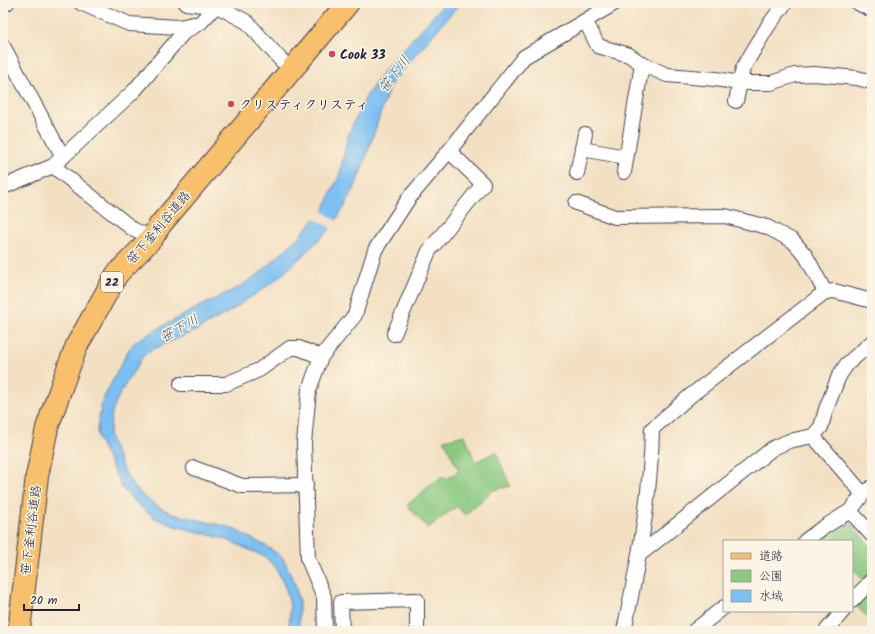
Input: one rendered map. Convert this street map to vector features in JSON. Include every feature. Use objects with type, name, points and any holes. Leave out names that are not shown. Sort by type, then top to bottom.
[{"type":"main road","name":"笹下釜利谷道路","points":[[19,631],[37,476],[47,428],[77,344],[117,274],[152,238],[160,225],[348,3]]},
{"type":"street","points":[[3,5],[7,3]]},
{"type":"street","points":[[81,3],[129,24],[178,27],[201,22]]},
{"type":"street","points":[[186,3],[219,7],[247,22],[291,69]]},
{"type":"street","points":[[325,631],[324,597],[308,559],[304,443],[310,390],[321,357],[355,315],[375,250],[409,198],[450,151],[524,57],[586,22],[615,3]]},
{"type":"street","points":[[736,101],[739,83],[747,62],[768,26],[785,3]]},
{"type":"street","points":[[858,3],[872,10]]},
{"type":"street","points":[[3,187],[58,162],[134,91],[183,33],[201,22],[214,7]]},
{"type":"street","points":[[586,22],[598,46],[629,55],[642,64],[667,75],[716,79],[739,83],[771,83],[795,75],[814,74],[857,78],[872,82]]},
{"type":"street","points":[[3,46],[58,162],[134,230],[152,238]]},
{"type":"street","points":[[624,172],[642,64]]},
{"type":"street","points":[[577,173],[585,134]]},
{"type":"street","points":[[582,149],[626,157]]},
{"type":"street","points":[[394,334],[429,251],[483,184],[450,151]]},
{"type":"street","points":[[576,203],[615,217],[725,216],[767,227],[793,241],[806,256],[825,292]]},
{"type":"street","points":[[624,631],[644,529],[652,458],[652,429],[690,396],[825,292],[834,291],[872,301]]},
{"type":"street","points":[[639,555],[772,448],[789,441],[813,436],[821,427],[826,409],[839,376],[847,364],[872,342]]},
{"type":"street","points":[[181,384],[226,384],[259,370],[290,348],[299,348],[321,357]]},
{"type":"street","points":[[807,540],[821,529],[850,511],[868,491],[813,436]]},
{"type":"street","points":[[194,468],[242,486],[306,485]]},
{"type":"street","points":[[850,511],[872,535]]},
{"type":"street","points":[[853,600],[872,580]]},
{"type":"street","points":[[342,631],[342,602],[417,600],[417,631]]},
{"type":"street","points":[[694,631],[723,608]]},
{"type":"street","points":[[826,631],[842,612]]},
{"type":"green space","points":[[465,435],[475,462],[496,452],[510,486],[493,490],[465,515],[457,506],[428,528],[407,505],[442,476],[446,479],[459,471],[444,440]]},
{"type":"green space","points":[[848,520],[872,549],[872,570],[863,580],[853,568],[853,540],[829,540],[826,536]]},
{"type":"green space","points":[[872,589],[872,623],[856,605]]},
{"type":"water","name":"笹下川","points":[[445,3],[460,3],[390,85],[354,189],[344,208],[329,230],[273,282],[232,310],[195,331],[153,349],[143,356],[119,395],[112,412],[109,436],[122,467],[132,484],[144,497],[173,514],[229,527],[268,547],[283,558],[295,584],[299,602],[299,631],[289,631],[290,606],[286,589],[276,568],[265,557],[225,539],[175,526],[155,518],[135,502],[122,488],[98,438],[97,429],[102,401],[129,349],[136,341],[241,286],[260,273],[298,238],[324,210],[340,173],[348,135],[366,97],[381,74]]},
{"type":"pier","points":[[321,210],[337,221],[332,229],[313,217]]},
{"type":"place","name":"Cook 33","points":[[332,54]]},
{"type":"place","name":"クリスティクリスティ","points":[[231,104]]}]
